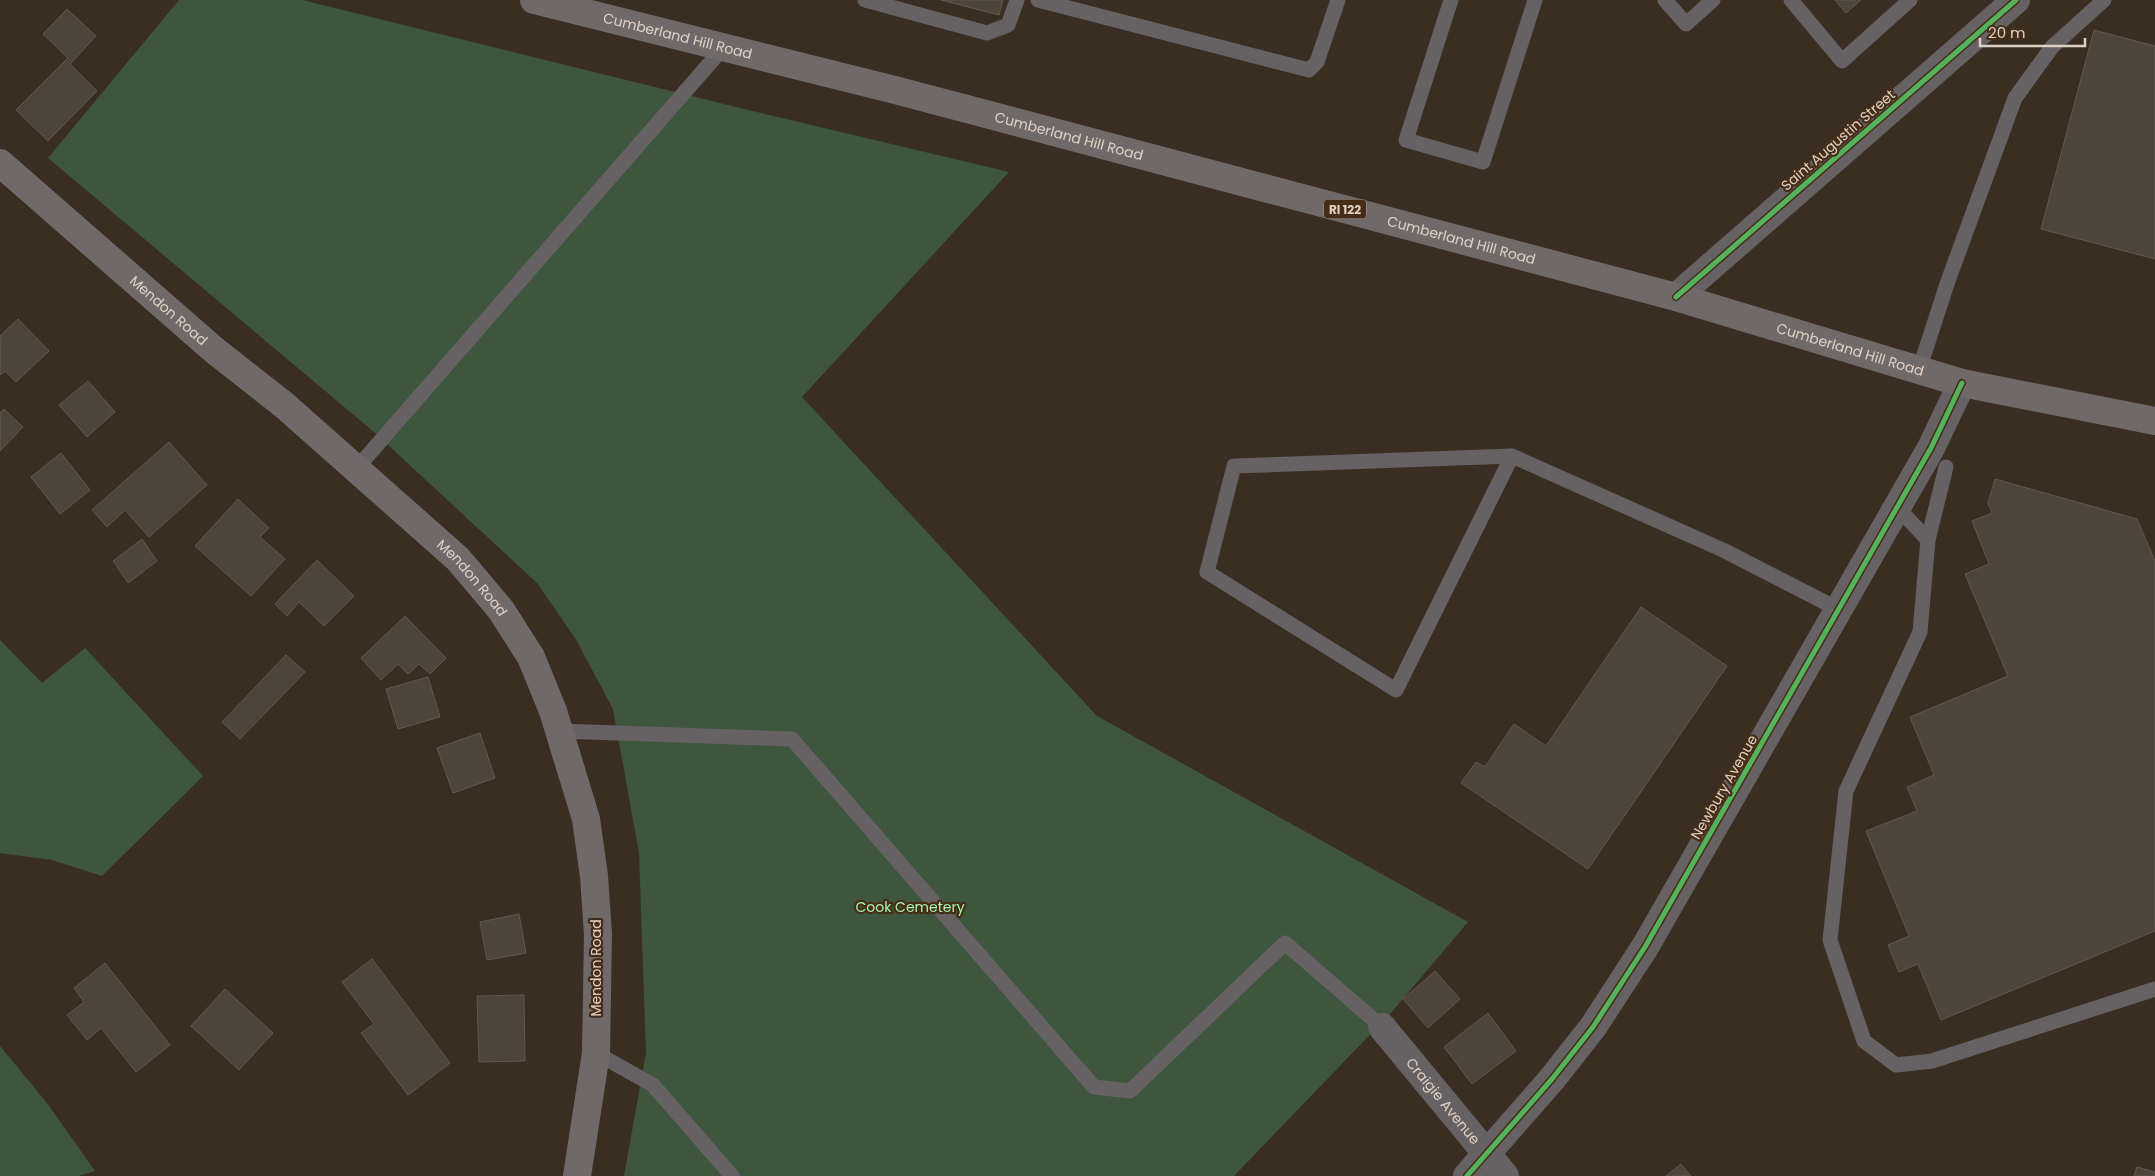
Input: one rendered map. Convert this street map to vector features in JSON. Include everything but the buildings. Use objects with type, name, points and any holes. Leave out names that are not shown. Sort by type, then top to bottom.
[{"type":"main road","name":"Cumberland Hill Road","points":[[534,0],[904,92],[1676,297],[1962,383],[2155,421]]},
{"type":"main road","name":"Mendon Road","points":[[0,162],[214,350],[284,405],[458,559],[501,610],[531,657],[559,731],[586,819],[594,876],[598,934],[596,1054],[577,1176]]},
{"type":"street","name":"Saint Augustin Street","points":[[1676,297],[2016,0]]},
{"type":"street","name":"Newbury Avenue","points":[[1467,1176],[1552,1079],[1593,1027],[1645,947],[1931,448],[1962,383]]},
{"type":"street","name":"Craigie Avenue","points":[[1382,1027],[1505,1176]]},
{"type":"lane","points":[[865,0],[987,33],[1008,25],[1017,0]]},
{"type":"lane","points":[[1038,0],[1309,70],[1317,62],[1338,0]]},
{"type":"lane","points":[[1451,0],[1406,140],[1483,162],[1535,0]]},
{"type":"lane","points":[[1664,0],[1686,24],[1713,0]]},
{"type":"lane","points":[[1791,0],[1842,60],[1910,0]]},
{"type":"lane","points":[[1919,370],[1948,281],[2015,98],[2052,48],[2104,0]]},
{"type":"lane","points":[[356,469],[724,47]]},
{"type":"lane","points":[[1512,456],[1396,690],[1207,572],[1234,466],[1512,456],[1723,550],[1838,610]]},
{"type":"lane","points":[[1946,467],[1928,540],[1920,632],[1846,791],[1830,940],[1864,1041],[1896,1065],[1932,1061],[2155,989]]},
{"type":"lane","points":[[1897,507],[1928,540]]},
{"type":"lane","points":[[559,731],[792,739],[1094,1087],[1130,1091],[1285,943],[1382,1027]]},
{"type":"lane","points":[[596,1054],[653,1085],[732,1176]]},
{"type":"green space","name":"Cook Cemetery","points":[[179,0],[302,0],[1009,172],[802,397],[1097,716],[1468,922],[1390,1014],[1234,1176],[624,1176],[646,1053],[639,853],[613,709],[575,638],[537,583],[374,432],[48,158]]},
{"type":"green space","points":[[0,640],[42,683],[85,648],[203,776],[102,876],[52,860],[0,853]]},
{"type":"green space","points":[[0,1046],[47,1103],[95,1171],[78,1176],[0,1176]]},
{"type":"cycle path","points":[[1676,297],[2016,0]]},
{"type":"cycle path","points":[[1467,1176],[1552,1079],[1593,1027],[1645,947],[1931,448],[1962,383]]}]
